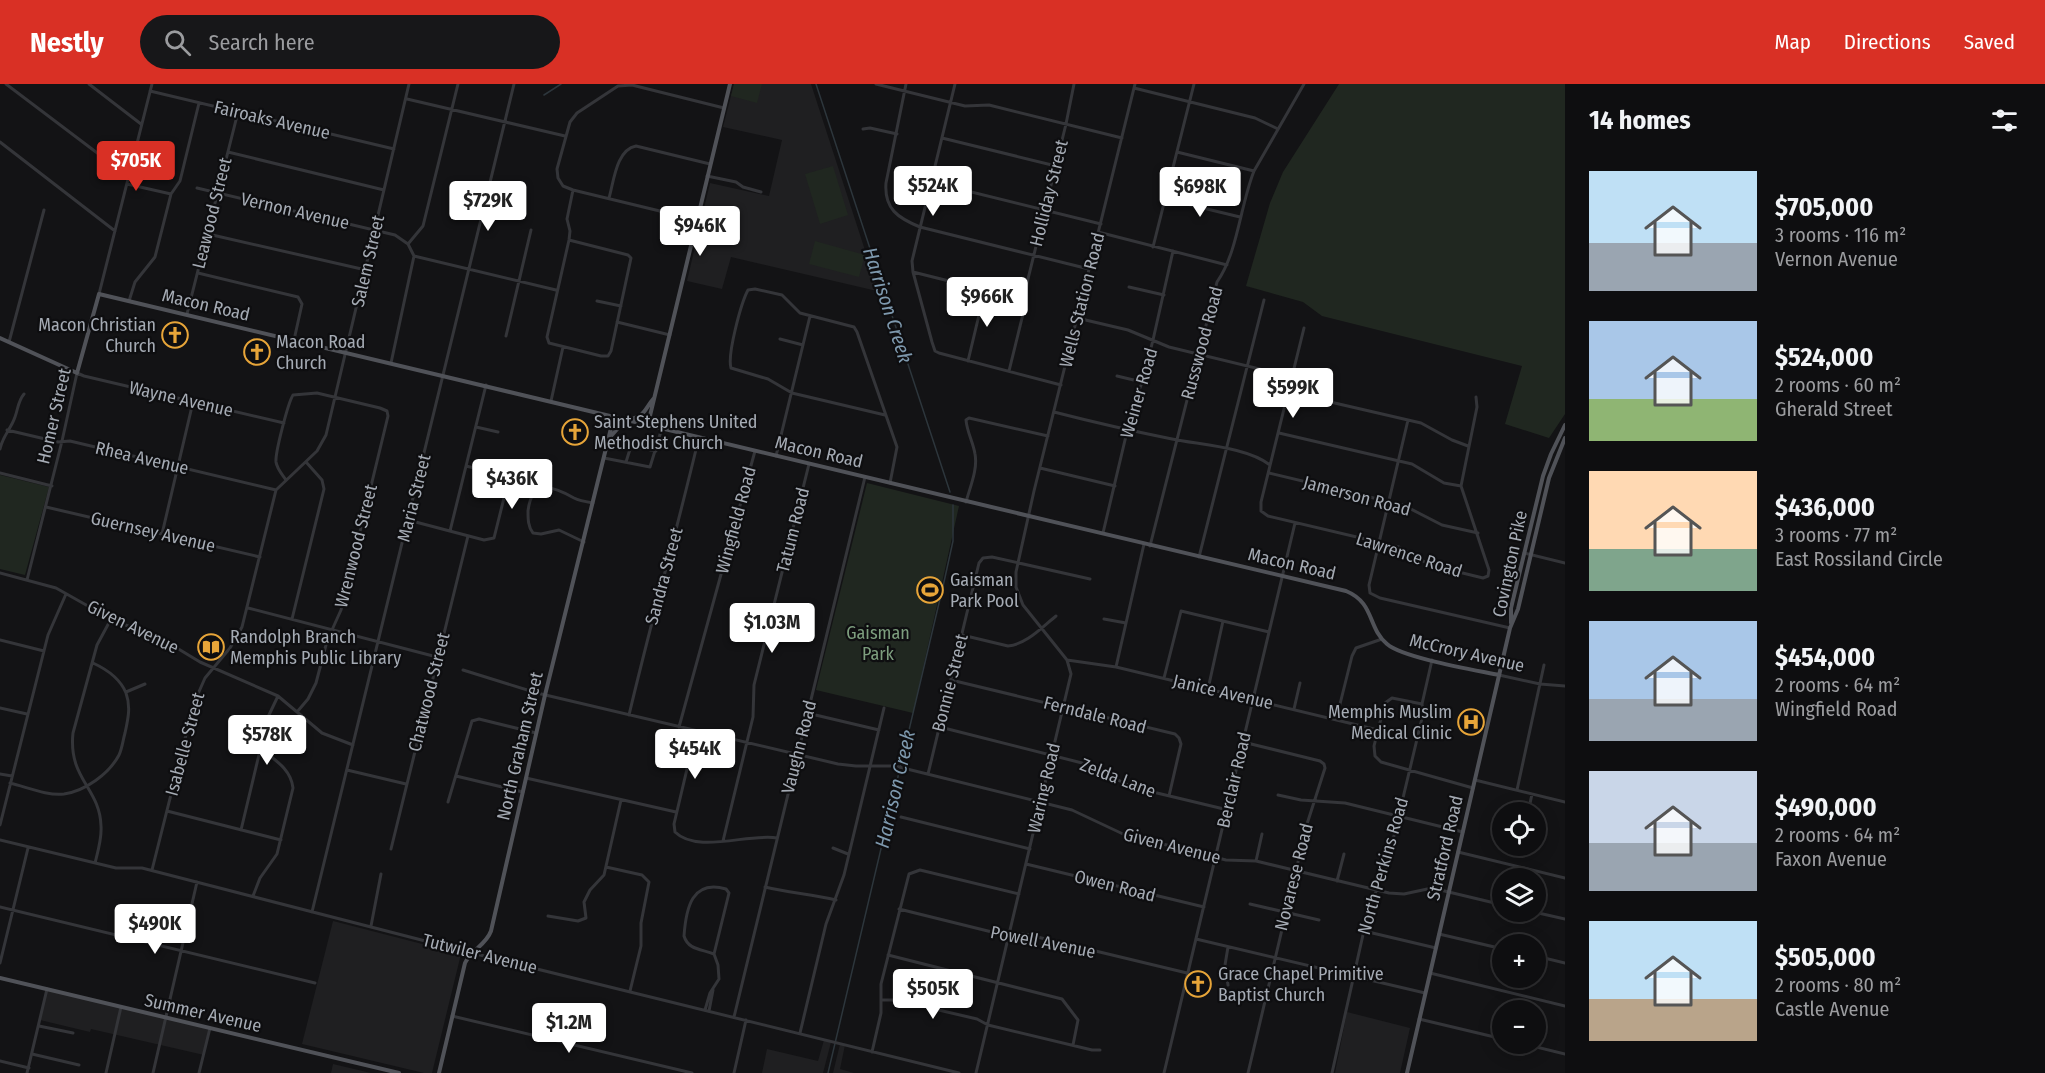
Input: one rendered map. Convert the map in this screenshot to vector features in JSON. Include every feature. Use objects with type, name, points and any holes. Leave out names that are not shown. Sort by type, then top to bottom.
[{"type":"main road","points":[[648,424],[730,84]]},
{"type":"main road","name":"Macon Road","points":[[99,294],[486,385],[1103,535],[1347,591],[1357,596],[1370,611],[1376,631],[1382,639]]},
{"type":"main road","name":"Homer Street","points":[[77,372],[99,294]]},
{"type":"main road","points":[[0,338],[77,372]]},
{"type":"main road","points":[[608,439],[620,426],[642,416],[655,398]]},
{"type":"main road","name":"North Graham Street","points":[[439,1073],[465,963],[487,939],[491,931],[545,695],[614,416]]},
{"type":"main road","name":"Covington Pike","points":[[1510,628],[1511,608],[1543,476],[1565,425]]},
{"type":"main road","name":"Covington Pike","points":[[1510,628],[1518,609],[1549,478],[1565,438]]},
{"type":"main road","name":"Stratford Road","points":[[1407,1073],[1510,628]]},
{"type":"main road","name":"McCrory Avenue","points":[[1382,639],[1397,651],[1499,675]]},
{"type":"main road","name":"Summer Avenue","points":[[0,978],[399,1073]]},
{"type":"street","points":[[6,84],[129,178]]},
{"type":"street","points":[[89,84],[141,124]]},
{"type":"street","name":"Homer Street","points":[[99,294],[152,84]]},
{"type":"street","name":"Salem Street","points":[[276,490],[317,451],[325,438],[409,84]]},
{"type":"street","points":[[391,363],[414,256],[408,244],[423,226],[458,84]]},
{"type":"street","name":"Maria Street","points":[[312,912],[514,84]]},
{"type":"street","points":[[876,84],[965,106],[989,105],[1122,138]]},
{"type":"street","points":[[906,84],[885,193],[887,203],[896,214],[920,227],[1089,269]]},
{"type":"street","points":[[955,84],[912,261],[935,351],[1061,385]]},
{"type":"street","name":"Holliday Street","points":[[1009,371],[1025,306],[1027,283],[1074,84]]},
{"type":"street","points":[[1154,247],[1194,84]]},
{"type":"street","points":[[697,220],[573,190],[563,186],[558,178],[557,169],[570,122],[578,113],[618,86],[632,85],[724,108]]},
{"type":"street","name":"Russwood Road","points":[[1150,546],[1217,282],[1227,265],[1254,171],[1302,85]]},
{"type":"street","points":[[1134,86],[1190,103],[1255,118],[1278,129]]},
{"type":"street","name":"Wells Station Road","points":[[1028,516],[1134,86]]},
{"type":"street","name":"Fairoaks Avenue","points":[[150,91],[394,149]]},
{"type":"street","points":[[407,99],[565,136]]},
{"type":"street","points":[[129,301],[135,282],[155,257],[171,194],[180,181],[199,103]]},
{"type":"street","name":"Leawood Street","points":[[187,314],[238,112]]},
{"type":"street","points":[[863,129],[870,128],[897,134]]},
{"type":"street","points":[[942,138],[1056,166]]},
{"type":"street","points":[[0,142],[115,231]]},
{"type":"street","points":[[609,198],[623,153],[628,148],[636,146],[710,164]]},
{"type":"street","points":[[228,152],[384,190]]},
{"type":"street","points":[[1177,152],[1254,171]]},
{"type":"street","points":[[707,176],[736,182],[743,187],[761,192]]},
{"type":"street","points":[[931,182],[1101,224]]},
{"type":"street","points":[[127,184],[171,194]]},
{"type":"street","name":"Vernon Avenue","points":[[197,188],[395,235],[408,244]]},
{"type":"street","points":[[569,240],[631,258],[610,354],[601,356],[563,347],[549,343],[547,337],[569,240],[570,231],[567,219],[573,190]]},
{"type":"street","points":[[1166,199],[1240,217]]},
{"type":"street","points":[[9,342],[44,210]]},
{"type":"street","points":[[506,336],[531,230]]},
{"type":"street","points":[[1098,232],[1227,265]]},
{"type":"street","points":[[208,234],[366,270]]},
{"type":"street","name":"Weiner Road","points":[[1103,535],[1135,399],[1154,340],[1173,252]]},
{"type":"street","points":[[414,256],[557,291]]},
{"type":"street","points":[[913,272],[986,290],[968,361]]},
{"type":"street","points":[[197,273],[297,296],[302,306],[294,340]]},
{"type":"street","points":[[1129,287],[1164,295]]},
{"type":"street","points":[[885,415],[792,393],[768,380],[731,368],[729,362],[735,331],[748,290],[755,289],[782,295],[801,313],[854,327],[897,447],[890,483]]},
{"type":"street","points":[[1200,557],[1264,300]]},
{"type":"street","points":[[597,301],[621,306]]},
{"type":"street","points":[[776,456],[810,316]]},
{"type":"street","points":[[1077,318],[1128,330],[1169,347],[1293,378],[1326,401],[1421,423],[1468,446]]},
{"type":"street","points":[[617,322],[670,335]]},
{"type":"street","points":[[1269,474],[1304,328]]},
{"type":"street","points":[[780,339],[803,345]]},
{"type":"street","points":[[551,401],[563,347]]},
{"type":"street","name":"Homer Street","points":[[27,580],[52,486],[77,372]]},
{"type":"street","name":"Wayne Avenue","points":[[77,372],[84,376],[284,423]]},
{"type":"street","points":[[1117,376],[1142,383]]},
{"type":"street","points":[[450,531],[486,385]]},
{"type":"street","points":[[286,480],[276,460],[290,400],[296,394],[317,393],[335,397]]},
{"type":"street","points":[[0,449],[24,394]]},
{"type":"street","name":"Wrenwood Street","points":[[297,712],[310,696],[316,683],[326,645],[340,610],[387,420],[387,413],[384,409],[335,397]]},
{"type":"street","points":[[1476,397],[1477,408],[1461,486],[1478,533]]},
{"type":"street","points":[[162,534],[193,401]]},
{"type":"street","points":[[1054,412],[1256,457],[1271,466]]},
{"type":"street","points":[[966,502],[975,464],[975,454],[966,420],[969,418],[1048,436]]},
{"type":"street","points":[[1408,420],[1369,585],[1370,593],[1380,598],[1510,628]]},
{"type":"street","points":[[476,427],[498,432]]},
{"type":"street","points":[[604,458],[650,467],[662,428]]},
{"type":"street","name":"Rhea Avenue","points":[[7,430],[58,442],[68,441],[276,490]]},
{"type":"street","points":[[1279,433],[1399,461],[1425,470],[1444,483],[1461,486]]},
{"type":"street","name":"Sandra Street","points":[[629,715],[657,596],[668,566],[699,437]]},
{"type":"street","points":[[626,463],[631,446],[656,451]]},
{"type":"street","name":"Wingfield Road","points":[[679,727],[755,451]]},
{"type":"street","points":[[292,619],[324,489],[322,480],[306,462]]},
{"type":"street","name":"Tatum Road","points":[[723,841],[753,717],[754,685],[809,464]]},
{"type":"street","points":[[408,520],[490,540],[496,534],[507,480],[505,476],[466,466]]},
{"type":"street","points":[[1040,468],[1115,486]]},
{"type":"street","points":[[0,473],[52,486]]},
{"type":"street","name":"Jamerson Road","points":[[1269,474],[1389,501],[1415,510],[1442,525],[1478,533]]},
{"type":"street","name":"Lawrence Road","points":[[1269,474],[1261,502],[1261,511],[1268,516],[1399,547],[1430,565],[1483,578],[1488,576],[1489,570],[1478,533]]},
{"type":"street","name":"Vaughn Road","points":[[734,1017],[865,477]]},
{"type":"street","points":[[584,542],[559,530],[541,534],[532,532],[529,525],[529,508],[535,493],[547,487],[560,489],[575,498],[593,503]]},
{"type":"street","name":"Isabelle Street","points":[[152,870],[194,703],[201,684],[235,641],[248,608],[276,490]]},
{"type":"street","name":"Guernsey Avenue","points":[[46,507],[260,557]]},
{"type":"street","points":[[1028,516],[1016,578],[1019,597],[1040,628],[1067,660]]},
{"type":"street","name":"Berclair Road","points":[[1164,1073],[1295,522]]},
{"type":"street","name":"Chatwood Street","points":[[391,849],[468,536]]},
{"type":"street","points":[[1116,667],[1144,544]]},
{"type":"street","points":[[1524,553],[1565,563]]},
{"type":"street","name":"Bonnie Street","points":[[928,774],[979,563],[983,558],[992,557],[1018,563]]},
{"type":"street","points":[[1018,563],[1090,579]]},
{"type":"street","name":"Given Avenue","points":[[0,573],[49,585],[67,593],[111,619],[167,642],[200,662],[278,696],[322,733],[353,745]]},
{"type":"street","points":[[0,825],[44,651],[52,624],[67,593]]},
{"type":"street","points":[[248,608],[438,657]]},
{"type":"street","points":[[1164,678],[1181,611],[1269,632]]},
{"type":"street","points":[[962,635],[1008,646],[1015,645],[1023,642],[1056,616]]},
{"type":"street","points":[[95,863],[101,826],[94,799],[73,760],[72,746],[97,645],[111,619]]},
{"type":"street","points":[[1104,619],[1126,624]]},
{"type":"street","points":[[1208,688],[1223,621]]},
{"type":"street","points":[[1336,720],[1356,648],[1382,639]]},
{"type":"street","points":[[0,640],[44,651]]},
{"type":"street","name":"Janice Avenue","points":[[1067,660],[1116,667],[1378,730]]},
{"type":"street","name":"Waring Road","points":[[976,1073],[1064,707],[1071,674],[1067,660]]},
{"type":"street","name":"North Perkins Road","points":[[1332,1073],[1364,931],[1375,890],[1387,865],[1399,817],[1423,714],[1422,704],[1432,660]]},
{"type":"street","points":[[10,783],[62,794],[85,786],[109,770],[119,754],[129,717],[129,705],[126,692],[113,675],[93,663]]},
{"type":"street","points":[[1517,790],[1544,665]]},
{"type":"street","name":"Given Avenue","points":[[463,670],[545,695],[797,755],[843,765],[895,766],[1041,802],[1072,810],[1123,834],[1216,857],[1256,861],[1398,894],[1426,889],[1492,902]]},
{"type":"street","name":"McCrory Avenue","points":[[1499,675],[1540,684],[1565,686]]},
{"type":"street","name":"Ferndale Road","points":[[951,680],[1174,734],[1179,738],[1181,744],[1169,796]]},
{"type":"street","points":[[1294,709],[1300,683]]},
{"type":"street","points":[[126,692],[145,684]]},
{"type":"street","points":[[241,830],[270,712],[278,696]]},
{"type":"street","points":[[1422,704],[1396,699],[1384,703],[1374,746],[1375,756],[1381,762],[1410,768],[1473,788]]},
{"type":"street","points":[[0,708],[28,714]]},
{"type":"street","points":[[800,1034],[826,924],[844,875],[884,708]]},
{"type":"street","points":[[807,713],[879,730]]},
{"type":"street","points":[[448,802],[470,726],[474,720],[479,719],[536,733]]},
{"type":"street","name":"Zelda Lane","points":[[940,727],[1086,764],[1132,787],[1228,810]]},
{"type":"street","points":[[696,731],[674,826],[676,833],[682,837],[705,842],[777,838]]},
{"type":"street","name":"Novarese Road","points":[[1243,742],[1323,762],[1324,770],[1307,824],[1248,1073]]},
{"type":"street","points":[[253,896],[260,878],[277,854],[292,796],[292,784],[286,770],[261,749]]},
{"type":"street","points":[[347,770],[407,784]]},
{"type":"street","points":[[0,774],[12,776]]},
{"type":"street","points":[[456,776],[523,792]]},
{"type":"street","points":[[526,778],[677,812]]},
{"type":"street","points":[[1475,780],[1565,802]]},
{"type":"street","points":[[1531,802],[1533,794]]},
{"type":"street","points":[[1278,795],[1301,800],[1345,803],[1463,832]]},
{"type":"street","points":[[548,916],[578,921],[585,919],[585,899],[590,890],[603,878],[621,800]]},
{"type":"street","points":[[167,811],[281,840]]},
{"type":"street","points":[[901,817],[1030,849]]},
{"type":"street","points":[[1256,861],[1262,834]]},
{"type":"street","name":"Tutwiler Avenue","points":[[0,840],[116,868],[135,867],[152,870],[472,953],[959,1073]]},
{"type":"street","points":[[0,963],[28,848]]},
{"type":"street","points":[[833,848],[838,852],[849,854]]},
{"type":"street","points":[[1458,852],[1565,878]]},
{"type":"street","points":[[1337,881],[1344,854]]},
{"type":"street","name":"Owen Road","points":[[1026,864],[1204,907]]},
{"type":"street","points":[[606,867],[642,875],[649,882],[642,922],[641,946],[630,991]]},
{"type":"street","points":[[872,1052],[880,1017],[881,986],[907,879],[912,872],[920,870],[1019,894]]},
{"type":"street","points":[[371,926],[381,874]]},
{"type":"street","points":[[153,1073],[197,882]]},
{"type":"street","points":[[707,1011],[720,975],[714,954],[728,896],[728,890],[710,886],[700,889],[692,899],[684,936],[687,944],[693,948],[714,954]]},
{"type":"street","points":[[765,888],[811,893],[836,900]]},
{"type":"street","points":[[1250,904],[1319,920]]},
{"type":"street","points":[[0,907],[315,983]]},
{"type":"street","name":"Powell Avenue","points":[[899,909],[997,933],[1023,934],[1188,974]]},
{"type":"street","points":[[1546,915],[1565,920]]},
{"type":"street","points":[[1364,931],[1436,948]]},
{"type":"street","points":[[1439,934],[1492,946]]},
{"type":"street","points":[[1196,939],[1425,993]]},
{"type":"street","points":[[1228,947],[1225,965],[1228,985]]},
{"type":"street","points":[[888,955],[1062,999],[1078,1020],[1073,1045]]},
{"type":"street","points":[[1546,958],[1565,963]]},
{"type":"street","points":[[1430,974],[1565,1006]]},
{"type":"street","points":[[27,1073],[47,989]]},
{"type":"street","points":[[881,999],[931,1008],[977,1019],[988,1025],[1100,1050]]},
{"type":"street","points":[[105,1073],[121,1007]]},
{"type":"street","points":[[452,1016],[692,1073]]},
{"type":"street","points":[[1419,1019],[1492,1036]]},
{"type":"street","points":[[734,1073],[746,1020]]},
{"type":"street","points":[[39,1026],[73,1033]]},
{"type":"street","points":[[200,1073],[210,1028]]},
{"type":"street","points":[[1546,1049],[1565,1054]]},
{"type":"street","points":[[32,1054],[79,1065]]},
{"type":"street","points":[[0,1061],[28,1068]]},
{"type":"shaded area","points":[[734,84],[811,84],[877,291],[731,257],[722,289],[687,281],[710,183],[769,196],[782,140],[723,127]]},
{"type":"shaded area","name":"Gaisman Park Pool","points":[[928,576],[939,579],[933,604],[922,601]]},
{"type":"shaded area","points":[[333,921],[461,954],[432,1073],[302,1044]]},
{"type":"shaded area","points":[[47,989],[210,1028],[204,1055],[91,1029],[90,1032],[40,1020]]},
{"type":"shaded area","points":[[1347,1012],[1410,1028],[1400,1073],[1335,1073]]},
{"type":"shaded area","points":[[824,1040],[831,1042],[823,1073],[762,1073],[767,1049],[818,1061]]},
{"type":"shaded area","points":[[840,1044],[845,1045],[840,1069],[854,1073],[833,1073]]},
{"type":"shaded area","points":[[333,1064],[371,1073],[331,1073]]},
{"type":"green space","points":[[734,84],[762,84],[757,103],[731,96]]},
{"type":"green space","points":[[1339,84],[1565,84],[1565,414],[1549,438],[1505,424],[1522,366],[1322,316],[1303,302],[1246,286],[1270,203],[1283,172]]},
{"type":"green space","points":[[833,166],[848,215],[820,224],[805,174]]},
{"type":"green space","points":[[815,241],[865,255],[859,277],[809,264]]},
{"type":"green space","points":[[0,475],[49,487],[25,575],[0,569]]},
{"type":"green space","name":"Gaisman Park","points":[[867,483],[959,506],[913,713],[816,690]]},
{"type":"waterway","points":[[544,95],[561,84]]},
{"type":"waterway","name":"Harrison Creek","points":[[816,84],[950,492]]},
{"type":"waterway","name":"Harrison Creek","points":[[828,1073],[944,582],[953,541],[953,505]]},
{"type":"place","name":"Macon Christian Church","points":[[175,335]]},
{"type":"place","name":"Macon Road Church","points":[[257,352]]},
{"type":"place","name":"Saint Stephens United Methodist Church","points":[[575,432]]},
{"type":"place","name":"Gaisman Park Pool","points":[[930,590]]},
{"type":"place","name":"Randolph Branch Memphis Public Library","points":[[211,647]]},
{"type":"place","name":"Memphis Muslim Medical Clinic","points":[[1471,722]]},
{"type":"place","name":"Grace Chapel Primitive Baptist Church","points":[[1198,984]]}]
